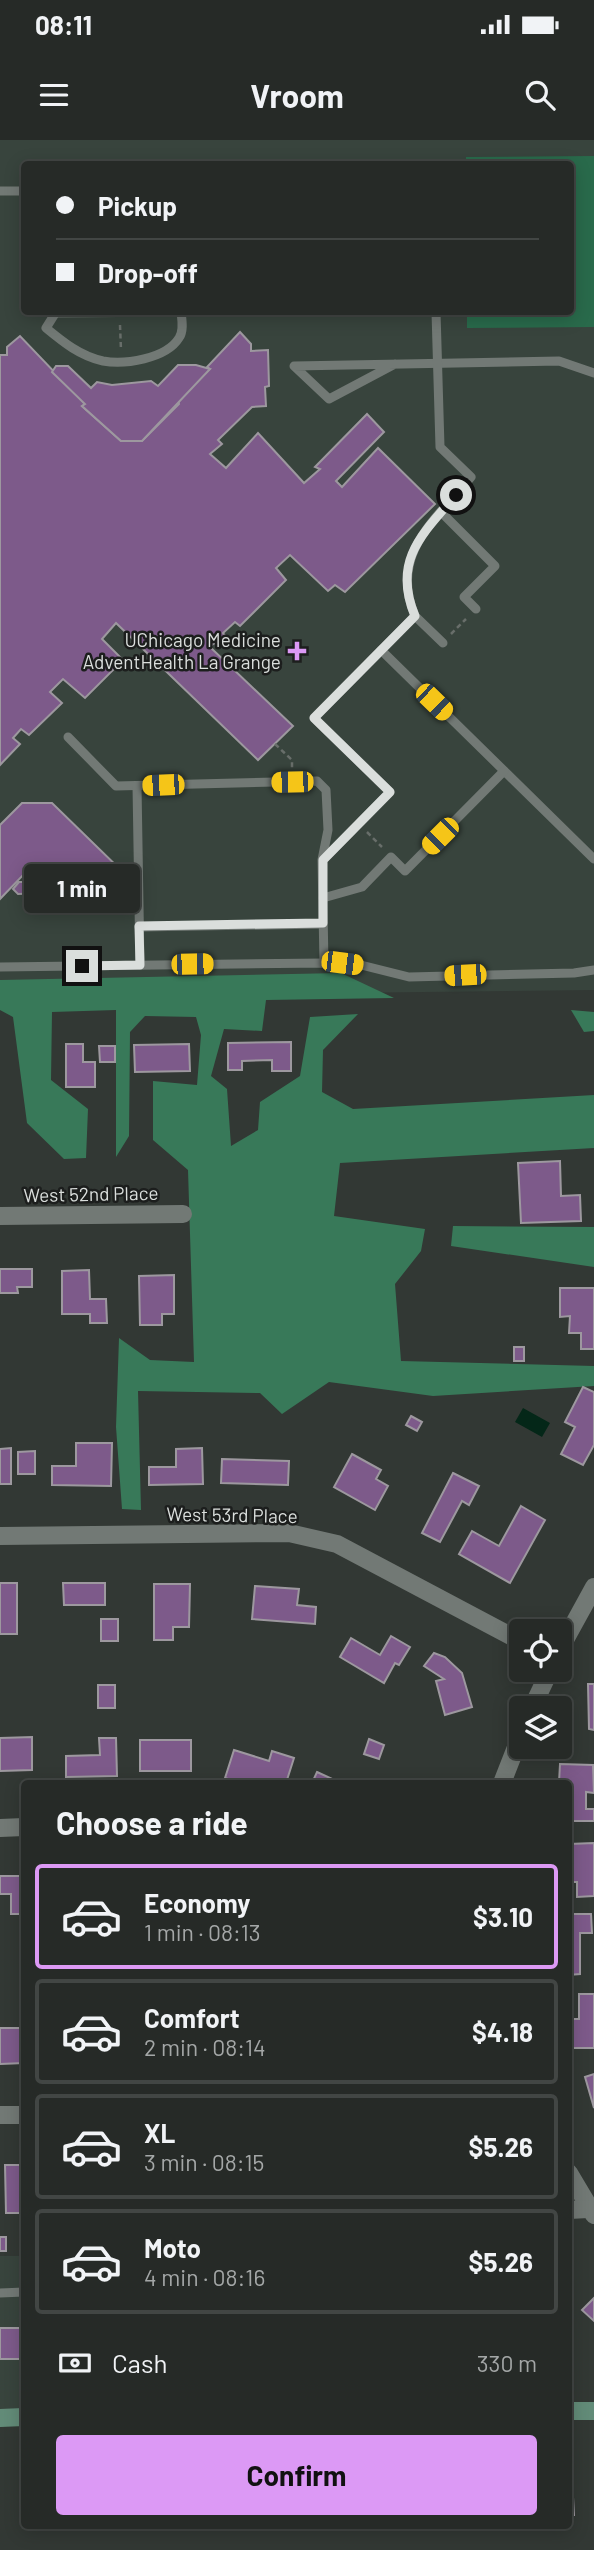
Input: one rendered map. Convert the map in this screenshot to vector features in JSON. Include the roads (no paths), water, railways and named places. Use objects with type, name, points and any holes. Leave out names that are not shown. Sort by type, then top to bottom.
[{"type":"main road","points":[[572,2411],[594,2411]]},
{"type":"main road","points":[[0,2418],[21,2417]]},
{"type":"street","name":"West 52nd Place","points":[[0,1216],[183,1214]]},
{"type":"street","name":"West 53rd Place","points":[[0,1536],[289,1533],[337,1544],[509,1635]]},
{"type":"street","points":[[572,1627],[594,1587]]},
{"type":"street","points":[[503,1780],[511,1759]]},
{"type":"street","points":[[0,1828],[21,1827]]},
{"type":"street","points":[[0,2115],[21,2115]]},
{"type":"street","points":[[572,2179],[591,2212]]},
{"type":"street","points":[[572,2210],[591,2212]]},
{"type":"lane","points":[[0,191],[21,191]]},
{"type":"lane","points":[[53,315],[46,328],[61,340],[89,356],[105,361],[122,361],[143,359],[171,346],[182,331],[181,315]]},
{"type":"lane","points":[[436,315],[440,447],[471,477],[416,545],[408,561],[405,582],[415,616],[443,643]]},
{"type":"lane","points":[[395,364],[329,400],[294,366],[370,364],[559,361],[594,373]]},
{"type":"lane","points":[[441,512],[495,566],[464,597],[476,609]]},
{"type":"lane","points":[[323,860],[390,792],[314,718],[415,616]]},
{"type":"lane","points":[[381,650],[594,859]]},
{"type":"lane","points":[[68,737],[116,786],[317,781],[326,790],[328,830],[323,860],[324,963]]},
{"type":"lane","points":[[323,898],[362,887],[391,858],[405,871],[504,771]]},
{"type":"lane","points":[[137,786],[140,965]]},
{"type":"lane","points":[[139,926],[323,923]]},
{"type":"lane","points":[[0,967],[324,963],[361,965],[409,976],[573,973],[594,970]]},
{"type":"lane","points":[[0,2293],[21,2292]]},
{"type":"place","name":"UChicago Medicine AdventHealth La Grange","points":[[297,651]]}]
